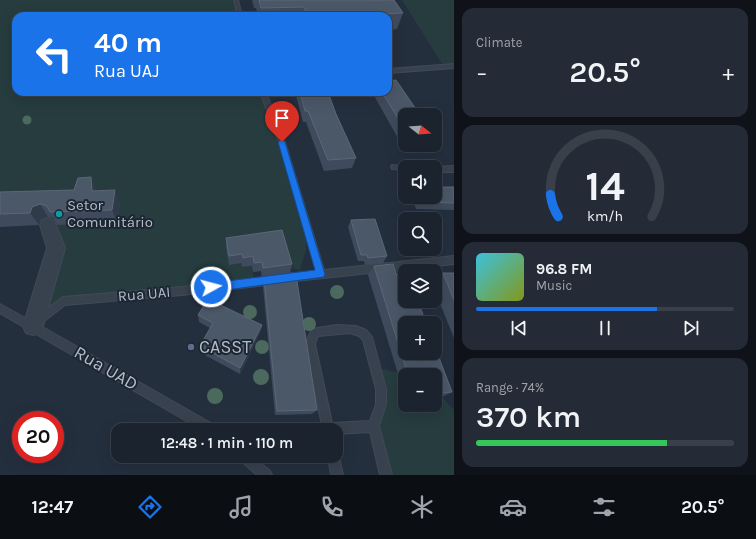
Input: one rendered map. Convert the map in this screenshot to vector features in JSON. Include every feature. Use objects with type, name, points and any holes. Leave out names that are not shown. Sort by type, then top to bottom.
[{"type":"street","points":[[33,326],[56,248],[48,225]]},
{"type":"lane","points":[[236,0],[239,12]]},
{"type":"lane","points":[[392,71],[454,66]]},
{"type":"lane","points":[[265,96],[282,142],[321,274]]},
{"type":"lane","points":[[394,167],[398,167]]},
{"type":"lane","points":[[442,169],[454,170]]},
{"type":"lane","name":"Rua UAI","points":[[33,326],[63,300],[182,291],[454,260]]},
{"type":"lane","name":"Rua UAD","points":[[0,308],[200,423]]},
{"type":"lane","points":[[327,423],[310,344],[315,332],[356,329],[364,333],[367,337],[381,388],[381,404],[374,426],[386,475]]},
{"type":"lane","points":[[343,428],[374,426]]},
{"type":"lane","points":[[252,463],[266,475]]},
{"type":"lane","points":[[335,463],[338,475]]},
{"type":"green space","points":[[0,0],[236,0],[239,12],[12,12],[12,96],[265,96],[282,142],[306,227],[306,250],[300,270],[288,267],[241,263],[242,267],[252,266],[254,282],[63,301],[33,326],[56,248],[48,225],[117,223],[119,203],[0,205]]},
{"type":"green space","points":[[402,0],[454,0],[454,66],[444,67]]},
{"type":"green space","points":[[376,368],[397,372],[398,412],[442,412],[442,397],[454,410],[454,475],[386,475],[374,426],[381,404]]},
{"type":"building","points":[[259,0],[394,0],[403,13],[306,12],[304,7],[261,8]]},
{"type":"building","points":[[392,80],[396,80],[415,108],[398,108],[398,118],[384,96],[392,96]]},
{"type":"building","points":[[301,96],[329,96],[356,158],[328,160],[308,111],[305,111]]},
{"type":"building","points":[[91,177],[92,191],[115,190],[112,210],[50,212],[47,206],[40,204],[32,207],[30,213],[0,214],[0,192],[74,190],[78,178]]},
{"type":"building","points":[[442,187],[454,187],[454,203],[442,203]]},
{"type":"building","points":[[375,219],[387,256],[368,258],[367,255],[361,255],[351,220]]},
{"type":"building","points":[[282,230],[292,264],[263,268],[262,262],[254,263],[253,256],[243,258],[242,254],[229,256],[226,238]]},
{"type":"building","points":[[393,264],[396,274],[398,274],[398,308],[421,308],[423,316],[398,316],[398,343],[374,266]]},
{"type":"building","points":[[443,273],[454,273],[454,300]]},
{"type":"building","points":[[296,275],[317,410],[277,411],[264,279]]},
{"type":"building","points":[[208,299],[262,325],[240,368],[200,346],[213,323],[198,315]]},
{"type":"building","points":[[403,360],[440,360],[452,392],[442,393],[442,368],[406,368]]},
{"type":"place","name":"Setor Comunitário","points":[[59,214]]},
{"type":"place","name":"CASST","points":[[191,347]]},
{"type":"route","points":[[211,287],[321,274],[282,142]]}]
